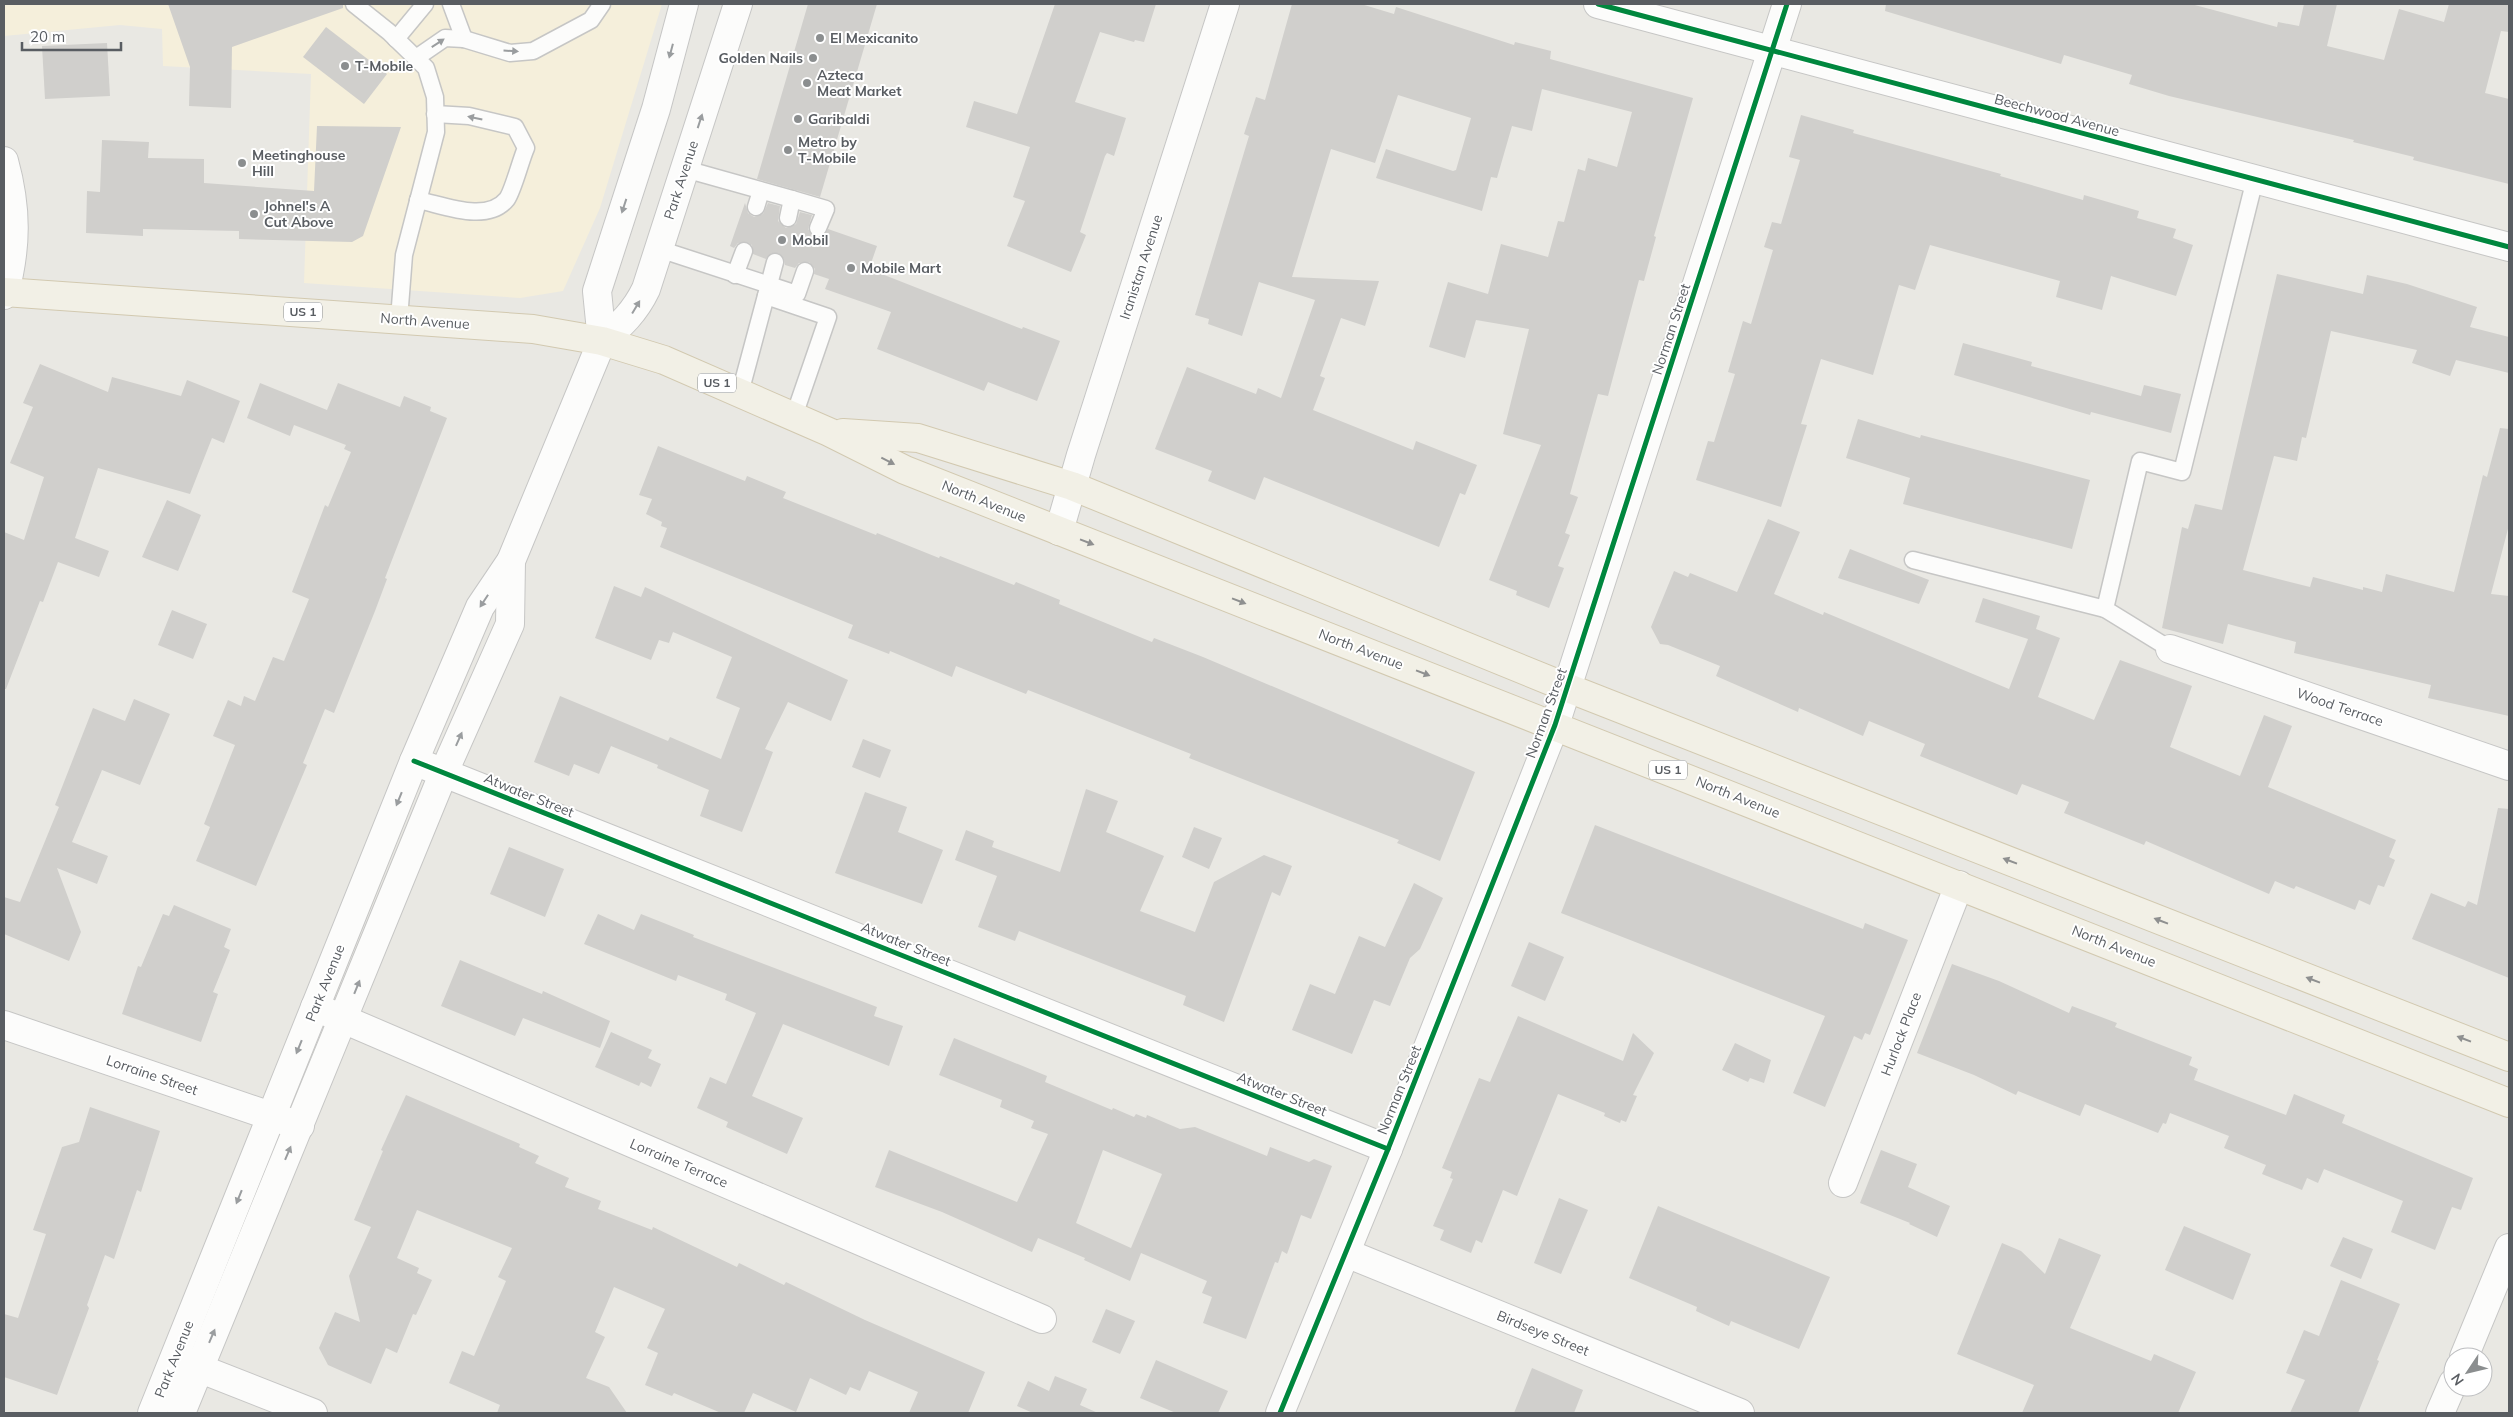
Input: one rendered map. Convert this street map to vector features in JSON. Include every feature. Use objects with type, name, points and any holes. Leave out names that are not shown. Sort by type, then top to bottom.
[{"type":"main road","name":"North Avenue","points":[[4,293],[533,329],[602,341],[664,360],[794,416],[905,470],[1556,725],[2509,1103]]},
{"type":"main road","name":"North Avenue","points":[[829,432],[918,438],[1072,486],[1568,688],[2509,1057]]},
{"type":"street","name":"Park Avenue","points":[[602,341],[597,291],[656,109],[684,4]]},
{"type":"street","name":"Park Avenue","points":[[181,1413],[187,1363],[271,1116],[414,761],[480,607],[511,561],[602,341],[628,319],[638,306],[659,249],[738,4]]},
{"type":"street","name":"Iranistan Avenue","points":[[1060,531],[1072,486],[1224,4]]},
{"type":"street","name":"Beechwood Avenue","points":[[1598,4],[2509,247]]},
{"type":"street","name":"Norman Street","points":[[1280,1413],[1346,1253],[1556,725],[1787,4]]},
{"type":"street","points":[[4,161],[15,210],[15,234],[4,293]]},
{"type":"street","name":"Park Avenue","points":[[152,1413],[187,1363],[300,1126],[444,772],[510,624],[511,561]]},
{"type":"street","name":"Wood Terrace","points":[[2170,649],[2509,766]]},
{"type":"street","name":"Atwater Street","points":[[414,761],[1388,1148]]},
{"type":"street","name":"Hurlock Place","points":[[1843,1182],[1959,885]]},
{"type":"street","name":"Lorraine Terrace","points":[[315,1007],[1042,1319]]},
{"type":"street","name":"Lorraine Street","points":[[4,1025],[300,1126]]},
{"type":"street","points":[[2468,1347],[2509,1248]]},
{"type":"street","name":"Birdseye Street","points":[[1346,1253],[1740,1413]]},
{"type":"street","points":[[187,1363],[313,1413]]},
{"type":"street","points":[[2440,1413],[2447,1397]]},
{"type":"lane","points":[[354,4],[396,39],[426,68],[435,97],[436,132],[404,255],[399,319]]},
{"type":"lane","points":[[396,39],[424,4]]},
{"type":"lane","points":[[451,4],[464,39]]},
{"type":"lane","points":[[416,58],[445,38],[464,39],[510,53],[533,51],[591,20],[602,4]]},
{"type":"lane","points":[[418,200],[474,212],[492,210],[507,199],[526,148],[515,127],[469,116],[435,114]]},
{"type":"lane","points":[[685,169],[826,209],[818,228]]},
{"type":"lane","points":[[2104,609],[2140,461],[2182,472],[2255,179]]},
{"type":"lane","points":[[756,207],[762,191]]},
{"type":"lane","points":[[788,218],[792,199]]},
{"type":"lane","points":[[659,249],[736,274],[767,291],[828,317],[794,416]]},
{"type":"lane","points":[[736,274],[744,251]]},
{"type":"lane","points":[[740,393],[775,262]]},
{"type":"lane","points":[[767,291],[797,294],[805,271]]},
{"type":"lane","points":[[1913,560],[2104,609],[2170,649]]},
{"type":"shaded area","points":[[4,4],[662,4],[600,208],[563,291],[520,298],[304,283],[311,74],[163,66],[162,29],[120,25],[4,36]]},
{"type":"building","points":[[168,4],[343,4],[343,8],[232,47],[231,108],[189,106],[190,67]]},
{"type":"building","points":[[808,4],[877,4],[820,197],[757,179]]},
{"type":"building","points":[[1055,4],[1156,4],[1144,42],[1135,40],[1134,42],[1100,32],[1075,102],[1126,118],[1114,156],[1107,153],[1105,156],[1080,232],[1086,235],[1071,272],[1007,246],[1025,201],[1013,197],[1030,147],[966,127],[974,101],[1017,114]]},
{"type":"building","points":[[1292,4],[1361,4],[1394,14],[1396,7],[1514,45],[1515,42],[1551,51],[1550,59],[1693,98],[1654,236],[1656,237],[1644,281],[1639,280],[1608,396],[1598,394],[1570,494],[1578,497],[1565,533],[1570,535],[1558,566],[1564,568],[1549,608],[1516,595],[1517,591],[1489,580],[1541,445],[1503,434],[1529,329],[1476,320],[1465,358],[1429,347],[1448,282],[1488,294],[1501,244],[1548,257],[1558,221],[1564,222],[1578,169],[1585,171],[1588,158],[1617,167],[1632,112],[1542,89],[1532,131],[1512,126],[1497,178],[1491,177],[1482,211],[1376,178],[1386,149],[1453,171],[1456,170],[1471,118],[1398,95],[1375,163],[1331,149],[1292,277],[1379,281],[1365,326],[1341,318],[1320,376],[1325,378],[1313,410],[1413,450],[1416,441],[1477,465],[1465,495],[1460,493],[1439,547],[1264,477],[1255,500],[1208,481],[1212,471],[1155,449],[1187,367],[1256,394],[1258,388],[1281,398],[1315,300],[1259,282],[1242,336],[1208,324],[1209,319],[1195,315],[1249,136],[1244,134],[1256,97],[1265,100]]},
{"type":"building","points":[[1886,4],[2191,4],[2277,27],[2278,22],[2299,26],[2304,4],[2337,4],[2327,46],[2384,60],[2399,9],[2444,22],[2449,4],[2509,4],[2509,32],[2501,31],[2485,93],[2509,99],[2509,184],[2413,160],[2414,157],[2353,142],[2354,140],[2169,96],[2129,84],[2132,75],[2064,55],[2061,64],[1885,11]]},
{"type":"building","name":"T-Mobile","points":[[326,27],[387,74],[364,104],[303,57]]},
{"type":"building","points":[[107,43],[110,96],[45,99],[42,46]]},
{"type":"building","points":[[1801,115],[1854,130],[1853,133],[2001,174],[2000,176],[2083,200],[2084,195],[2139,211],[2137,218],[2176,229],[2173,238],[2193,245],[2176,296],[2111,276],[2102,310],[2056,297],[2060,281],[1930,245],[1915,290],[1899,285],[1873,375],[1821,359],[1801,424],[1807,425],[1781,507],[1696,480],[1708,441],[1714,442],[1735,374],[1728,372],[1743,321],[1751,324],[1773,250],[1764,247],[1772,222],[1781,224],[1800,160],[1789,157]]},
{"type":"building","points":[[317,126],[401,127],[363,236],[352,242],[239,239],[239,231],[143,229],[143,236],[86,233],[87,191],[100,192],[102,140],[149,142],[148,158],[204,159],[204,183],[314,191]]},
{"type":"building","points":[[745,203],[748,213],[754,217],[763,214],[768,203],[780,206],[778,221],[786,228],[796,224],[800,212],[812,215],[808,229],[814,237],[824,236],[828,229],[877,246],[869,269],[1022,329],[1023,327],[1060,341],[1037,401],[988,382],[984,391],[877,349],[891,312],[825,289],[829,279],[814,274],[815,269],[809,262],[799,263],[795,268],[785,265],[784,259],[778,253],[772,253],[766,259],[753,254],[752,245],[747,242],[738,243],[734,248],[730,246]]},
{"type":"building","points":[[2277,274],[2363,294],[2367,275],[2407,284],[2477,307],[2470,327],[2509,337],[2509,373],[2456,360],[2450,376],[2412,363],[2417,350],[2331,331],[2306,438],[2302,437],[2297,461],[2274,456],[2243,570],[2310,587],[2313,577],[2363,590],[2363,587],[2382,592],[2386,574],[2454,592],[2483,475],[2487,477],[2500,428],[2509,429],[2509,525],[2491,594],[2509,596],[2509,716],[2428,698],[2431,685],[2294,653],[2296,642],[2228,624],[2223,644],[2162,628],[2182,527],[2188,529],[2195,504],[2222,510]]},
{"type":"building","points":[[1963,343],[2032,362],[2031,366],[2141,396],[2144,385],[2181,394],[2171,433],[2091,412],[2090,415],[1954,375]]},
{"type":"building","points":[[40,364],[108,392],[112,377],[181,396],[187,380],[240,401],[224,443],[212,438],[190,494],[98,468],[75,538],[109,551],[99,577],[58,562],[43,602],[40,601],[6,689],[4,689],[4,532],[24,540],[44,477],[10,463],[33,407],[23,403]]},
{"type":"building","points":[[260,383],[327,410],[338,383],[400,407],[404,396],[431,407],[430,411],[447,418],[385,578],[387,579],[375,611],[334,713],[325,709],[303,763],[307,765],[256,886],[196,861],[210,827],[204,824],[235,745],[213,736],[228,700],[241,706],[244,696],[255,701],[273,657],[284,661],[309,599],[292,592],[325,505],[328,507],[351,452],[344,449],[346,445],[294,425],[290,436],[247,418]]},
{"type":"building","points":[[1858,419],[1920,438],[1921,435],[2090,480],[2072,549],[1903,504],[1910,478],[1846,458]]},
{"type":"building","points":[[658,446],[745,481],[747,476],[786,492],[783,498],[876,535],[877,533],[1014,585],[1016,582],[1060,600],[1059,604],[1152,642],[1154,638],[1203,657],[1475,772],[1440,861],[1397,843],[1399,840],[1189,758],[1191,754],[1028,690],[1026,694],[956,666],[952,677],[890,651],[889,654],[848,638],[853,625],[660,547],[667,528],[661,526],[662,522],[646,514],[652,499],[639,495]]},
{"type":"building","points":[[167,500],[201,515],[178,571],[142,557]]},
{"type":"building","points":[[1768,519],[1800,532],[1774,594],[1823,615],[1824,612],[2009,689],[2028,639],[1975,622],[1983,598],[2040,616],[2036,629],[2060,638],[2038,697],[2094,720],[2120,660],[2192,686],[2170,747],[2240,776],[2264,715],[2292,726],[2268,787],[2396,840],[2389,857],[2395,860],[2384,887],[2378,885],[2370,905],[2359,900],[2355,910],[2296,886],[2294,889],[2275,881],[2269,894],[2146,841],[2144,845],[2064,813],[2069,802],[2022,784],[2017,795],[1920,756],[1925,744],[1869,721],[1863,736],[1799,708],[1798,712],[1716,676],[1720,666],[1668,645],[1660,644],[1651,627],[1674,571],[1688,577],[1690,573],[1737,592]]},
{"type":"building","points":[[1850,549],[1929,580],[1919,604],[1838,578]]},
{"type":"building","points":[[614,586],[641,597],[645,587],[848,680],[831,721],[788,702],[765,749],[773,752],[742,832],[700,816],[709,790],[657,768],[658,765],[611,746],[599,774],[574,764],[569,776],[534,762],[560,696],[668,741],[670,737],[721,759],[740,708],[716,698],[732,657],[673,632],[669,643],[659,640],[651,660],[595,638]]},
{"type":"building","points":[[172,610],[207,624],[193,659],[158,645]]},
{"type":"building","points":[[134,699],[170,714],[140,785],[102,770],[72,842],[108,856],[97,884],[57,868],[81,932],[69,961],[4,934],[4,897],[20,902],[59,807],[55,805],[93,708],[125,721]]},
{"type":"building","points":[[863,739],[891,750],[880,778],[852,767]]},
{"type":"building","points":[[1086,789],[1118,801],[1106,832],[1164,856],[1140,911],[1195,932],[1214,882],[1264,855],[1292,866],[1280,896],[1272,892],[1224,1022],[1183,1005],[1186,996],[1019,931],[1015,941],[978,927],[997,876],[955,860],[966,830],[994,841],[992,847],[1060,872]]},
{"type":"building","points":[[865,792],[907,807],[898,832],[943,850],[922,904],[835,873]]},
{"type":"building","points":[[2498,808],[2509,809],[2509,978],[2412,939],[2431,893],[2465,907],[2468,901],[2477,905]]},
{"type":"building","points":[[1595,825],[1863,929],[1865,923],[1908,940],[1870,1035],[1865,1033],[1862,1040],[1854,1036],[1825,1107],[1793,1093],[1825,1016],[1561,913]]},
{"type":"building","points":[[1194,827],[1222,838],[1209,869],[1182,857]]},
{"type":"building","points":[[509,847],[564,869],[545,917],[490,894]]},
{"type":"building","points":[[1414,883],[1443,898],[1420,949],[1410,958],[1390,1006],[1374,1000],[1352,1054],[1292,1030],[1310,984],[1335,994],[1359,936],[1385,947]]},
{"type":"building","points":[[174,905],[231,929],[224,947],[230,950],[213,992],[218,994],[201,1042],[122,1014],[138,966],[141,967],[163,914],[169,916]]},
{"type":"building","points":[[598,914],[634,930],[641,914],[694,935],[693,937],[877,1007],[874,1016],[903,1026],[889,1066],[783,1024],[752,1096],[803,1118],[787,1154],[726,1127],[728,1122],[697,1108],[710,1077],[726,1084],[756,1013],[725,1000],[727,994],[678,975],[676,981],[584,944]]},
{"type":"building","points":[[1529,942],[1564,957],[1545,1001],[1511,986]]},
{"type":"building","points":[[460,960],[542,994],[543,991],[610,1021],[600,1048],[523,1018],[515,1036],[441,1006]]},
{"type":"building","points":[[1952,964],[1999,981],[2069,1013],[2072,1006],[2117,1023],[2115,1027],[2192,1057],[2189,1065],[2198,1069],[2194,1080],[2286,1115],[2294,1094],[2345,1115],[2342,1123],[2473,1178],[2461,1210],[2452,1207],[2435,1250],[2391,1232],[2403,1201],[2324,1169],[2318,1183],[2307,1178],[2302,1190],[2262,1174],[2266,1165],[2224,1148],[2229,1136],[2170,1113],[2166,1124],[2163,1123],[2158,1133],[2085,1104],[2080,1116],[2018,1091],[2016,1095],[1974,1075],[1917,1053]]},
{"type":"building","points":[[1518,1016],[1623,1061],[1633,1033],[1654,1053],[1633,1095],[1637,1096],[1626,1122],[1621,1120],[1620,1123],[1604,1116],[1605,1113],[1558,1094],[1517,1196],[1503,1190],[1482,1243],[1476,1240],[1471,1253],[1440,1240],[1444,1230],[1433,1226],[1453,1179],[1450,1178],[1452,1172],[1442,1168],[1479,1078],[1490,1082]]},
{"type":"building","points":[[611,1032],[652,1050],[648,1058],[661,1064],[651,1087],[641,1082],[639,1086],[595,1067]]},
{"type":"building","points":[[954,1038],[1047,1076],[1045,1082],[1112,1110],[1113,1108],[1134,1117],[1136,1114],[1146,1118],[1147,1115],[1180,1129],[1195,1127],[1267,1156],[1270,1147],[1309,1162],[1314,1159],[1332,1166],[1311,1219],[1301,1215],[1287,1254],[1282,1251],[1278,1263],[1275,1262],[1246,1339],[1203,1323],[1212,1297],[1202,1293],[1207,1281],[1141,1253],[1130,1281],[1084,1260],[1085,1258],[1038,1238],[1032,1252],[942,1212],[875,1187],[889,1150],[1017,1202],[1048,1134],[1031,1128],[1034,1121],[1000,1107],[1002,1100],[939,1075]],"holes":[[[1103,1150],[1162,1174],[1131,1248],[1076,1223]]]},
{"type":"building","points":[[1735,1043],[1771,1060],[1764,1083],[1750,1078],[1748,1082],[1722,1070]]},
{"type":"building","points":[[406,1095],[520,1144],[519,1147],[539,1156],[535,1163],[569,1178],[565,1187],[601,1201],[598,1209],[652,1230],[653,1227],[737,1267],[739,1263],[784,1285],[786,1282],[865,1320],[985,1372],[968,1413],[909,1413],[918,1392],[869,1371],[860,1391],[850,1387],[846,1395],[810,1378],[796,1412],[753,1393],[744,1413],[721,1413],[674,1393],[672,1396],[645,1385],[658,1353],[647,1348],[665,1309],[614,1287],[595,1332],[605,1337],[586,1378],[609,1387],[627,1413],[497,1413],[500,1405],[449,1383],[462,1351],[474,1356],[506,1281],[498,1277],[512,1248],[417,1210],[397,1258],[419,1268],[417,1273],[432,1280],[416,1315],[413,1314],[397,1353],[386,1348],[371,1384],[328,1365],[319,1348],[335,1312],[360,1322],[349,1276],[371,1227],[354,1220],[383,1151],[381,1150]]},
{"type":"building","points":[[90,1107],[160,1131],[141,1192],[137,1190],[114,1259],[105,1255],[87,1305],[89,1308],[57,1395],[4,1377],[4,1314],[18,1318],[46,1234],[33,1230],[62,1147],[79,1142]]},
{"type":"building","points":[[1881,1150],[1917,1164],[1908,1187],[1950,1206],[1937,1237],[1910,1223],[1860,1203]]},
{"type":"building","points":[[1559,1198],[1588,1210],[1561,1274],[1534,1263]]},
{"type":"building","points":[[1658,1206],[1830,1277],[1799,1349],[1731,1321],[1729,1326],[1696,1311],[1697,1307],[1629,1278]]},
{"type":"building","points":[[2184,1226],[2251,1254],[2233,1300],[2165,1270]]},
{"type":"building","points":[[2343,1237],[2373,1249],[2361,1279],[2330,1266]]},
{"type":"building","points":[[2059,1238],[2101,1255],[2070,1328],[2151,1361],[2154,1354],[2196,1372],[2178,1413],[2022,1413],[2034,1385],[1957,1354],[2002,1243],[2021,1251],[2045,1274]]},
{"type":"building","points":[[2341,1280],[2400,1304],[2377,1360],[2379,1361],[2358,1413],[2290,1413],[2305,1380],[2286,1373],[2304,1330],[2319,1336]]},
{"type":"building","points":[[1106,1309],[1135,1321],[1120,1354],[1092,1342]]},
{"type":"building","points":[[1156,1360],[1228,1391],[1218,1413],[1176,1413],[1140,1398]]},
{"type":"building","points":[[1532,1368],[1583,1390],[1574,1413],[1514,1413]]},
{"type":"building","points":[[1055,1376],[1087,1389],[1080,1405],[1098,1413],[1033,1413],[1017,1406],[1028,1381],[1049,1391]]},
{"type":"cycle path","points":[[1598,4],[2509,247]]},
{"type":"cycle path","points":[[1280,1413],[1388,1149],[1555,725],[1787,4]]},
{"type":"cycle path","points":[[414,761],[1388,1149]]},
{"type":"place","name":"El Mexicanito","points":[[820,38]]},
{"type":"place","name":"Golden Nails","points":[[813,58]]},
{"type":"place","name":"T-Mobile","points":[[345,66]]},
{"type":"place","name":"Azteca Meat Market","points":[[807,83]]},
{"type":"place","name":"Garibaldi","points":[[798,119]]},
{"type":"place","name":"Metro by T-Mobile","points":[[788,150]]},
{"type":"place","name":"Meetinghouse Hill","points":[[242,163]]},
{"type":"place","name":"Johnel's A Cut Above","points":[[254,214]]},
{"type":"place","name":"Mobil","points":[[782,240]]},
{"type":"place","name":"Mobile Mart","points":[[851,268]]}]
